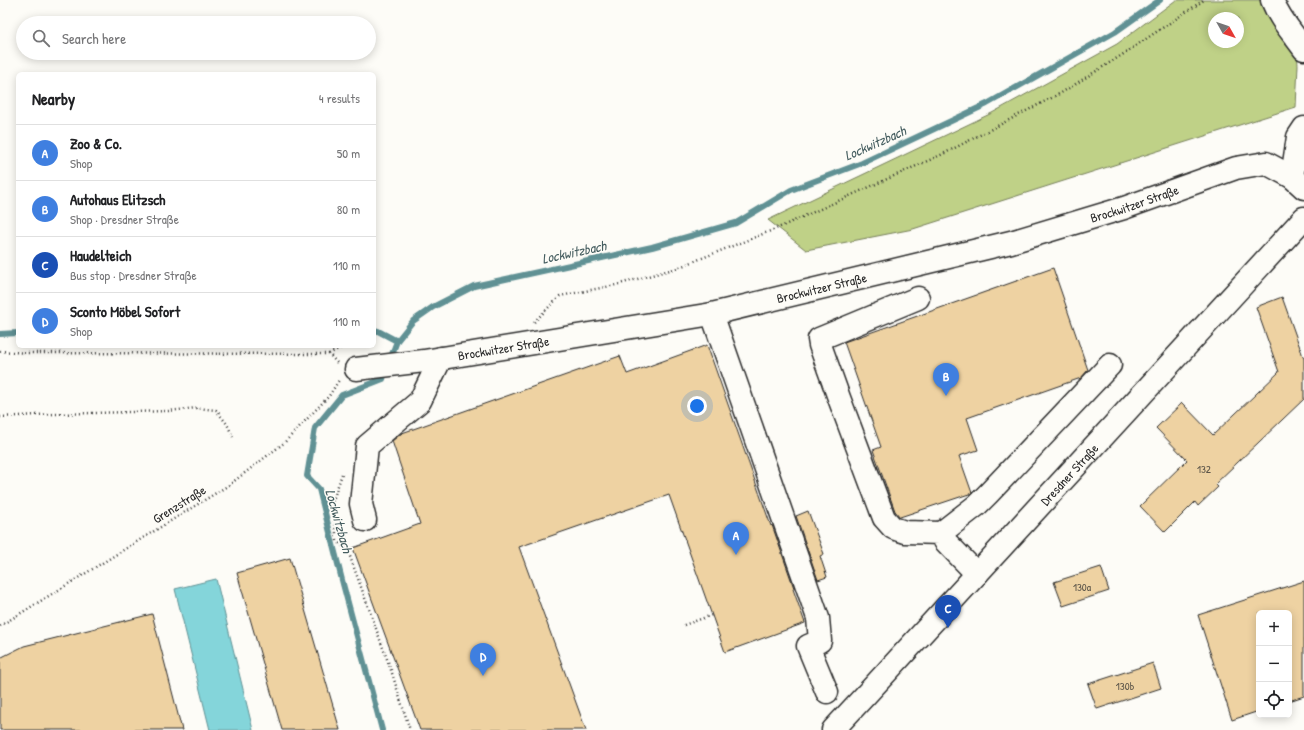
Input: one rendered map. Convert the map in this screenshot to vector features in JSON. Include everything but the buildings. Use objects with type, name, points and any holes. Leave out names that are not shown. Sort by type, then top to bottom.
[{"type":"main road","points":[[1272,0],[1283,23],[1296,37],[1304,49]]},
{"type":"main road","points":[[1298,182],[1298,137],[1304,128]]},
{"type":"main road","name":"Brockwitzer Straße","points":[[350,370],[408,364],[712,314],[1011,242],[1121,200],[1236,168],[1266,163],[1298,182]]},
{"type":"main road","name":"Dresdner Straße","points":[[833,730],[1061,484],[1304,218]]},
{"type":"main road","points":[[918,298],[819,339],[838,398],[884,518],[893,528],[905,532],[941,533],[988,494],[1110,365]]},
{"type":"main road","points":[[712,314],[818,618],[820,641],[808,646],[827,692]]},
{"type":"main road","points":[[365,520],[361,504],[367,446],[420,401],[441,358]]},
{"type":"main road","points":[[941,533],[945,541],[977,574]]},
{"type":"path","points":[[533,323],[560,296],[616,285],[677,268],[778,228],[943,154],[1061,93],[1122,55],[1204,0]]},
{"type":"path","points":[[0,351],[27,353],[329,354],[340,348]]},
{"type":"path","points":[[329,354],[350,370]]},
{"type":"path","name":"Grenzstraße","points":[[0,626],[229,485],[284,443],[329,396],[350,370]]},
{"type":"path","points":[[0,417],[197,408],[216,410],[227,424],[233,437]]},
{"type":"path","points":[[345,535],[348,551],[391,670],[410,730]]},
{"type":"path","points":[[684,625],[712,615]]},
{"type":"green space","points":[[1176,0],[1272,0],[1296,37],[1298,65],[1296,107],[913,229],[806,250],[768,220],[992,113],[1117,44]]},
{"type":"water","points":[[216,579],[253,730],[210,730],[175,589]]},
{"type":"waterway","name":"Lockwitzbach","points":[[389,362],[397,341],[413,321],[433,307],[474,286],[652,247],[736,223],[791,190],[862,163],[987,104],[1115,32],[1160,0]]},
{"type":"waterway","points":[[376,330],[397,341]]},
{"type":"waterway","points":[[0,334],[16,333]]},
{"type":"waterway","name":"Lockwitzbach","points":[[382,730],[319,489],[307,476],[315,428],[342,395],[383,379],[386,370]]},
{"type":"place","name":"Autohaus Elitzsch","points":[[946,396]]},
{"type":"place","name":"Zoo & Co.","points":[[736,555]]},
{"type":"place","name":"Haudelteich","points":[[948,628]]},
{"type":"place","name":"Sconto Möbel Sofort","points":[[483,676]]}]
